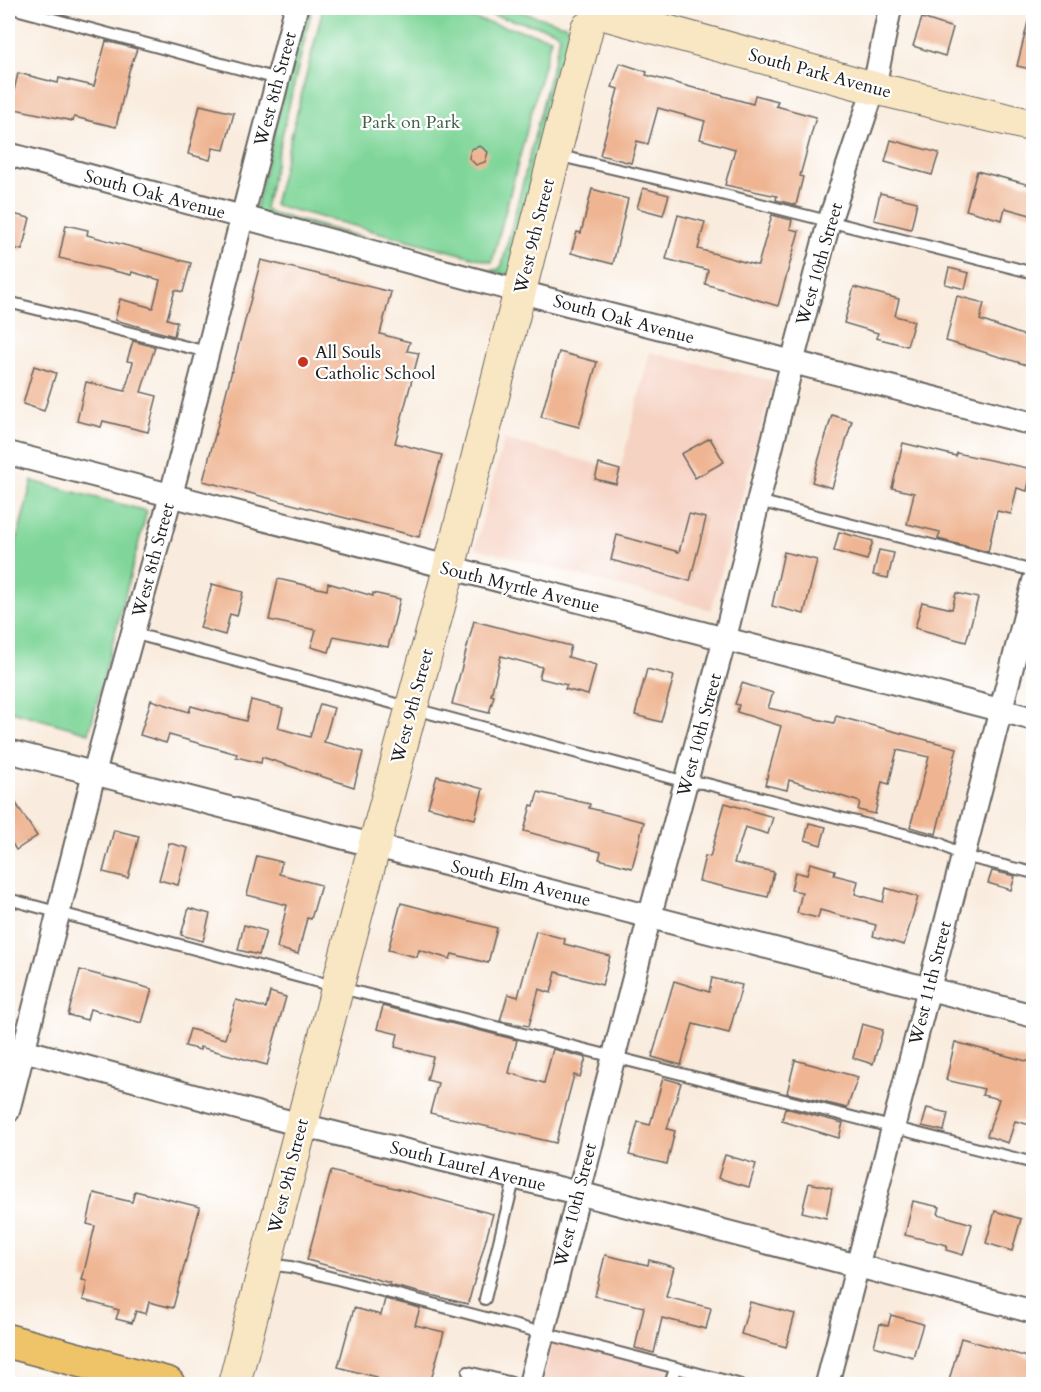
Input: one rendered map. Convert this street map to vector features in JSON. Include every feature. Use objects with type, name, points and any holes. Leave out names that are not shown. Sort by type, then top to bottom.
[{"type":"main road","points":[[8,1341],[110,1372],[168,1384]]},
{"type":"street","name":"West 8th Street","points":[[8,1111],[16,1048],[58,912],[171,495],[296,8]]},
{"type":"street","name":"West 10th Street","points":[[530,1384],[650,915],[725,638],[792,363],[829,222],[874,88],[890,8]]},
{"type":"street","name":"South Park Avenue","points":[[594,14],[874,88],[1034,126]]},
{"type":"street","name":"West 9th Street","points":[[234,1384],[449,569],[555,155],[594,14]]},
{"type":"street","name":"South Oak Avenue","points":[[8,154],[520,292],[1034,424]]},
{"type":"street","name":"South Myrtle Avenue","points":[[8,453],[1034,719]]},
{"type":"street","name":"West 11th Street","points":[[826,1384],[1034,581]]},
{"type":"street","name":"South Elm Avenue","points":[[8,751],[374,847],[930,987],[1034,1016]]},
{"type":"street","name":"South Laurel Avenue","points":[[16,1048],[301,1125],[578,1192],[1034,1312]]},
{"type":"lane","points":[[12,8],[278,79]]},
{"type":"lane","points":[[555,155],[1034,273]]},
{"type":"lane","points":[[8,302],[207,352]]},
{"type":"lane","points":[[758,501],[1034,570]]},
{"type":"lane","points":[[132,633],[411,710],[686,782],[703,783],[939,843],[963,856],[1034,873]]},
{"type":"lane","points":[[8,899],[337,987],[1034,1163]]},
{"type":"lane","points":[[485,1299],[515,1176]]},
{"type":"lane","points":[[265,1264],[291,1267],[543,1335],[738,1384]]},
{"type":"lane","points":[[670,1384],[675,1369]]},
{"type":"lane","points":[[468,1372],[516,1384]]},
{"type":"shaded area","points":[[650,352],[774,381],[711,610],[475,548],[504,439],[620,470]]},
{"type":"shaded area","points":[[554,1337],[746,1384],[542,1384]]},
{"type":"green space","points":[[304,8],[312,8],[265,208],[271,213],[489,271],[255,212]]},
{"type":"green space","name":"Park on Park","points":[[323,8],[429,8],[551,38],[492,262],[274,205]]},
{"type":"green space","points":[[463,8],[508,8],[565,25],[570,29],[570,39],[510,276],[490,271],[499,269],[502,265],[560,36],[553,30]]},
{"type":"green space","points":[[32,481],[147,511],[89,733],[8,710],[8,574]]},
{"type":"building","points":[[922,18],[953,28],[945,56],[913,46]]},
{"type":"building","points":[[1028,22],[1034,23],[1034,70],[1017,66]]},
{"type":"building","points":[[106,41],[137,49],[129,71],[116,127],[74,117],[73,121],[10,108],[18,73],[58,83],[59,78],[94,86]]},
{"type":"building","points":[[620,63],[647,72],[646,75],[753,104],[755,95],[778,101],[776,106],[816,117],[800,176],[803,177],[796,205],[776,200],[777,196],[725,185],[735,149],[700,139],[705,121],[658,108],[648,144],[637,141],[631,163],[600,155],[618,89],[612,87]]},
{"type":"building","points":[[200,105],[234,113],[224,150],[213,148],[210,160],[188,154]]},
{"type":"building","points":[[891,140],[939,153],[932,175],[885,162]]},
{"type":"building","points":[[480,146],[488,152],[485,162],[476,165],[469,158],[471,149]]},
{"type":"building","points":[[977,171],[1034,186],[1034,216],[1005,208],[1002,220],[966,210]]},
{"type":"building","points":[[643,188],[669,195],[663,215],[637,208]]},
{"type":"building","points":[[592,189],[628,199],[613,264],[571,253],[577,232],[581,233]]},
{"type":"building","points":[[880,193],[917,202],[911,229],[874,220]]},
{"type":"building","points":[[8,213],[30,218],[22,250],[8,247]]},
{"type":"building","points":[[678,215],[705,222],[698,249],[755,265],[758,265],[772,215],[792,220],[790,229],[799,231],[778,306],[705,284],[708,270],[666,259]]},
{"type":"building","points":[[66,225],[88,230],[87,235],[191,263],[183,292],[175,290],[167,319],[177,322],[174,336],[115,320],[120,299],[153,308],[160,280],[132,272],[131,275],[59,258]]},
{"type":"building","name":"All Souls Catholic School","points":[[261,260],[391,292],[380,334],[410,342],[407,351],[419,353],[395,443],[442,455],[419,537],[203,481]]},
{"type":"building","points":[[949,268],[969,273],[965,289],[945,284]]},
{"type":"building","points":[[854,287],[899,299],[895,316],[914,321],[907,346],[876,338],[878,333],[844,323]]},
{"type":"building","points":[[957,296],[984,303],[980,320],[1034,339],[1034,367],[946,341]]},
{"type":"building","points":[[133,341],[155,347],[141,392],[157,396],[148,432],[103,421],[101,427],[77,421],[86,382],[125,391],[133,362],[127,361]]},
{"type":"building","points":[[559,352],[597,362],[579,427],[541,417]]},
{"type":"building","points":[[34,366],[56,373],[44,411],[23,404]]},
{"type":"building","points":[[832,415],[852,421],[832,488],[812,482]]},
{"type":"building","points":[[710,438],[724,462],[695,478],[681,454]]},
{"type":"building","points":[[903,443],[956,456],[957,453],[1032,469],[1027,491],[1017,488],[1011,514],[997,511],[988,552],[938,539],[940,532],[907,524],[914,493],[892,488]]},
{"type":"building","points":[[599,464],[620,470],[616,484],[595,479]]},
{"type":"building","points":[[689,514],[706,518],[690,581],[611,560],[617,535],[679,552]]},
{"type":"building","points":[[839,532],[873,541],[867,560],[834,551]]},
{"type":"building","points":[[879,550],[894,553],[888,578],[873,575]]},
{"type":"building","points":[[784,552],[817,560],[804,614],[772,606]]},
{"type":"building","points":[[278,579],[327,590],[328,583],[373,596],[373,593],[400,599],[388,647],[334,636],[329,652],[311,647],[316,630],[269,620]]},
{"type":"building","points":[[212,584],[243,592],[237,616],[230,614],[225,635],[200,628]]},
{"type":"building","points":[[956,593],[978,598],[966,642],[915,628],[922,602],[952,609]]},
{"type":"building","points":[[474,621],[571,646],[568,657],[596,665],[588,695],[565,689],[567,685],[539,678],[542,667],[501,656],[489,713],[452,704]]},
{"type":"building","points":[[647,669],[674,676],[661,722],[635,715]]},
{"type":"building","points":[[742,683],[773,693],[768,708],[834,723],[836,716],[957,748],[936,834],[910,827],[929,757],[897,750],[889,784],[882,782],[875,814],[858,810],[860,802],[789,780],[787,790],[765,785],[781,726],[737,712],[739,705],[735,704]]},
{"type":"building","points":[[151,700],[189,712],[191,706],[246,721],[251,700],[283,708],[278,728],[310,737],[320,704],[334,708],[324,742],[363,752],[354,787],[262,757],[261,763],[169,735],[166,743],[140,735]]},
{"type":"building","points":[[437,776],[483,789],[475,819],[428,807]]},
{"type":"building","points":[[8,791],[37,836],[16,850],[8,837]]},
{"type":"building","points":[[538,792],[590,804],[589,808],[644,822],[632,868],[599,859],[601,852],[524,831],[531,805],[534,806]]},
{"type":"building","points":[[725,803],[773,817],[768,834],[745,827],[734,863],[774,872],[768,897],[699,881],[705,856],[710,857]]},
{"type":"building","points":[[809,823],[826,827],[821,845],[805,840]]},
{"type":"building","points":[[114,830],[139,836],[128,878],[103,872]]},
{"type":"building","points":[[169,843],[188,848],[178,885],[159,880]]},
{"type":"building","points":[[257,856],[282,862],[279,874],[321,885],[311,919],[307,918],[298,954],[277,948],[287,905],[247,895]]},
{"type":"building","points":[[810,863],[835,870],[834,875],[858,881],[855,894],[883,902],[886,888],[918,897],[904,945],[873,936],[876,925],[820,910],[818,918],[797,913],[802,892],[791,890],[795,872],[807,875]]},
{"type":"building","points":[[992,871],[1015,876],[1011,890],[988,883]]},
{"type":"building","points":[[401,903],[497,928],[488,963],[452,954],[450,959],[419,950],[417,957],[388,950]]},
{"type":"building","points":[[189,908],[210,914],[203,941],[181,935]]},
{"type":"building","points":[[244,925],[266,931],[259,955],[238,950]]},
{"type":"building","points":[[536,931],[565,939],[564,944],[610,956],[602,985],[556,972],[551,993],[539,989],[529,1026],[500,1021],[508,994],[518,997]]},
{"type":"building","points":[[80,970],[152,989],[142,1023],[90,1009],[87,1020],[68,1015]]},
{"type":"building","points":[[712,978],[742,985],[729,1033],[693,1024],[681,1065],[652,1057],[674,981],[709,992]]},
{"type":"building","points":[[270,992],[286,997],[267,1065],[200,1047],[200,1050],[185,1046],[190,1029],[225,1039],[236,1000],[266,1008]]},
{"type":"building","points":[[383,1006],[517,1040],[509,1073],[544,1083],[553,1049],[586,1058],[580,1077],[574,1075],[556,1143],[430,1113],[438,1083],[427,1080],[433,1057],[395,1047],[398,1034],[377,1029]]},
{"type":"building","points":[[862,1024],[883,1030],[873,1064],[853,1058]]},
{"type":"building","points":[[955,1042],[1034,1063],[1034,1126],[1015,1121],[1008,1143],[987,1136],[999,1099],[982,1095],[984,1089],[946,1080]]},
{"type":"building","points":[[795,1060],[858,1077],[847,1108],[787,1093]]},
{"type":"building","points":[[663,1078],[681,1083],[667,1129],[675,1131],[667,1164],[629,1155],[638,1122],[650,1125]]},
{"type":"building","points":[[785,1108],[843,1123],[839,1138],[782,1121]]},
{"type":"building","points":[[927,1108],[948,1113],[944,1131],[922,1126]]},
{"type":"building","points":[[725,1155],[756,1164],[749,1187],[718,1178]]},
{"type":"building","points":[[331,1171],[493,1214],[468,1304],[389,1285],[390,1283],[307,1260]]},
{"type":"building","points":[[809,1183],[832,1188],[826,1218],[802,1212]]},
{"type":"building","points":[[135,1191],[200,1207],[173,1308],[149,1302],[146,1314],[136,1311],[132,1323],[116,1319],[119,1310],[83,1300],[87,1281],[82,1280],[95,1226],[87,1224],[94,1193],[132,1202]]},
{"type":"building","points":[[913,1201],[940,1207],[938,1214],[972,1224],[963,1255],[946,1250],[947,1245],[905,1235]]},
{"type":"building","points":[[995,1211],[1021,1219],[1012,1251],[986,1243]]},
{"type":"building","points":[[605,1255],[648,1265],[649,1260],[674,1267],[666,1297],[711,1308],[706,1329],[662,1318],[654,1353],[635,1348],[644,1307],[595,1296]]},
{"type":"building","points":[[385,1299],[420,1308],[415,1325],[444,1332],[430,1384],[374,1384],[376,1377],[338,1367],[354,1308],[381,1315]]},
{"type":"building","points":[[750,1302],[795,1314],[786,1347],[741,1334]]},
{"type":"building","points":[[891,1315],[923,1324],[913,1357],[874,1346],[880,1324],[888,1326]]},
{"type":"building","points":[[961,1338],[1034,1359],[1034,1384],[948,1384]]},
{"type":"place","name":"All Souls Catholic School","points":[[303,362]]}]
